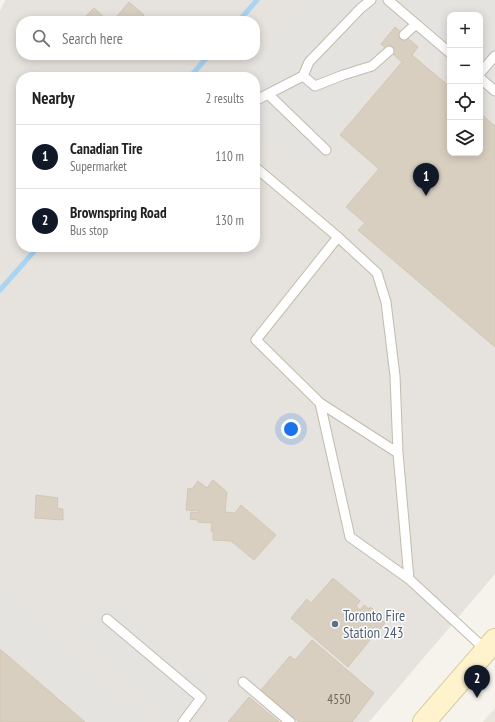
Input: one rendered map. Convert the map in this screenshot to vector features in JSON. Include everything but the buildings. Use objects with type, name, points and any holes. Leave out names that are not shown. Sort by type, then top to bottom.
[{"type":"main road","points":[[424,722],[491,645]]},
{"type":"lane","points":[[260,98],[303,76],[309,62],[361,8],[371,0]]},
{"type":"lane","points":[[388,0],[447,50]]},
{"type":"lane","points":[[404,35],[416,24]]},
{"type":"lane","points":[[303,76],[315,86],[372,66],[389,51]]},
{"type":"lane","points":[[483,70],[495,56]]},
{"type":"lane","points":[[483,81],[495,91]]},
{"type":"lane","points":[[268,94],[326,150]]},
{"type":"lane","points":[[260,171],[338,237],[377,273],[384,295],[395,376],[398,453],[409,578]]},
{"type":"lane","points":[[338,237],[256,340],[320,403],[398,453]]},
{"type":"lane","points":[[320,403],[350,537],[409,578],[491,645]]},
{"type":"lane","points":[[107,619],[201,698],[183,722]]},
{"type":"lane","points":[[243,682],[290,722]]},
{"type":"shaded area","points":[[5,0],[495,0],[495,574],[369,722],[0,722],[0,11]]},
{"type":"shaded area","points":[[311,0],[495,0],[495,102],[483,92],[483,12],[447,12],[447,61],[393,16],[370,44],[392,62],[302,169],[260,133],[260,72],[250,72]]},
{"type":"shaded area","points":[[0,591],[148,722],[91,722],[0,642]]},
{"type":"shaded area","points":[[105,597],[216,690],[189,722],[178,722],[74,635]]},
{"type":"shaded area","points":[[495,708],[495,722],[483,722]]},
{"type":"waterway","points":[[243,16],[257,0]]},
{"type":"waterway","points":[[194,72],[205,60]]},
{"type":"waterway","points":[[0,290],[34,252]]},
{"type":"place","name":"Canadian Tire","points":[[426,196]]},
{"type":"place","name":"Toronto Fire Station 243","points":[[335,624]]},
{"type":"place","name":"Brownspring Road","points":[[477,698]]}]
